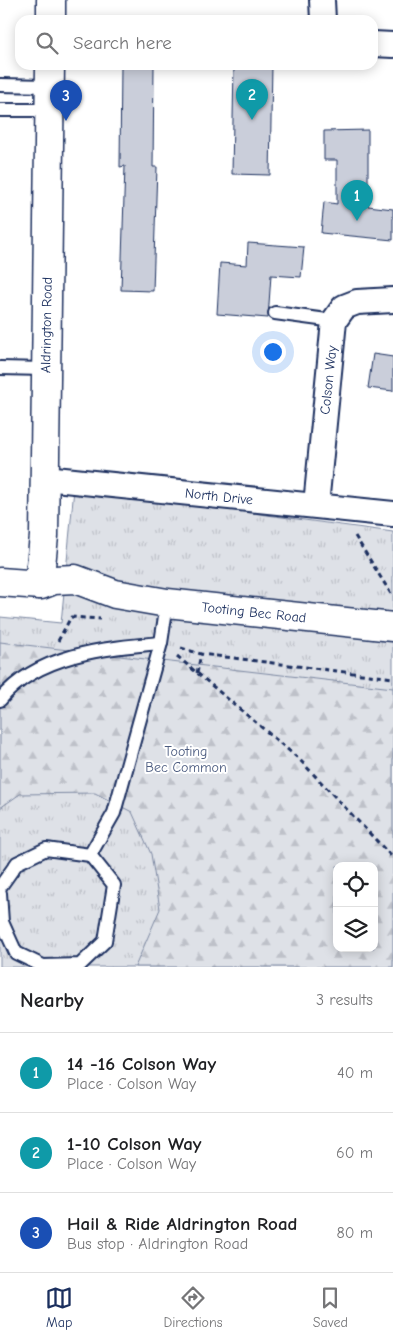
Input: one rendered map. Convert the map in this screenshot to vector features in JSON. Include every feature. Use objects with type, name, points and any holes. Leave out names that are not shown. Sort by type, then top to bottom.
[{"type":"main road","points":[[51,0],[51,15]]},
{"type":"main road","name":"Aldrington Road","points":[[40,585],[44,536],[50,87]]},
{"type":"main road","name":"Tooting Bec Road","points":[[0,582],[40,585],[54,580],[75,579],[115,594],[167,603],[393,627]]},
{"type":"street","points":[[322,0],[323,15]]},
{"type":"street","points":[[378,44],[393,44]]},
{"type":"street","points":[[334,321],[344,307],[358,302],[393,300]]},
{"type":"street","name":"Colson Way","points":[[327,507],[334,321]]},
{"type":"street","name":"North Drive","points":[[45,478],[393,514]]},
{"type":"lane","points":[[0,86],[50,87]]},
{"type":"lane","points":[[0,110],[50,87]]},
{"type":"lane","points":[[275,313],[334,321]]},
{"type":"lane","points":[[0,368],[45,369]]},
{"type":"lane","points":[[90,855],[114,812],[161,643],[167,603]]},
{"type":"lane","points":[[0,700],[6,693],[44,665],[111,647],[161,643]]},
{"type":"lane","points":[[0,887],[17,863],[46,849],[90,855],[114,885],[105,941],[80,965],[43,966],[16,953],[2,922],[0,893]]},
{"type":"path","points":[[327,507],[393,597]]},
{"type":"path","points":[[393,678],[201,654],[197,673],[299,759],[393,858]]},
{"type":"green space","name":"Tooting Bec Common","points":[[74,489],[393,532],[393,967],[0,967],[0,617],[61,623]]},
{"type":"green space","points":[[0,642],[393,688],[393,967],[135,967],[160,909],[151,854],[132,812],[95,793],[20,794],[0,808]]},
{"type":"building","points":[[121,70],[154,70],[153,167],[157,167],[153,291],[121,290],[125,166],[120,167]]},
{"type":"building","points":[[234,70],[272,70],[270,175],[232,174]]},
{"type":"building","points":[[368,130],[368,206],[393,209],[393,240],[321,233],[324,202],[337,204],[337,160],[324,160],[324,131]]},
{"type":"building","points":[[248,243],[304,247],[301,277],[271,275],[268,318],[217,314],[220,263],[247,265]]},
{"type":"building","points":[[373,354],[393,357],[393,391],[368,388]]},
{"type":"place","name":"1-10 Colson Way","points":[[252,120]]},
{"type":"place","name":"Hail & Ride Aldrington Road","points":[[66,121]]},
{"type":"place","name":"14 -16 Colson Way","points":[[357,221]]}]
